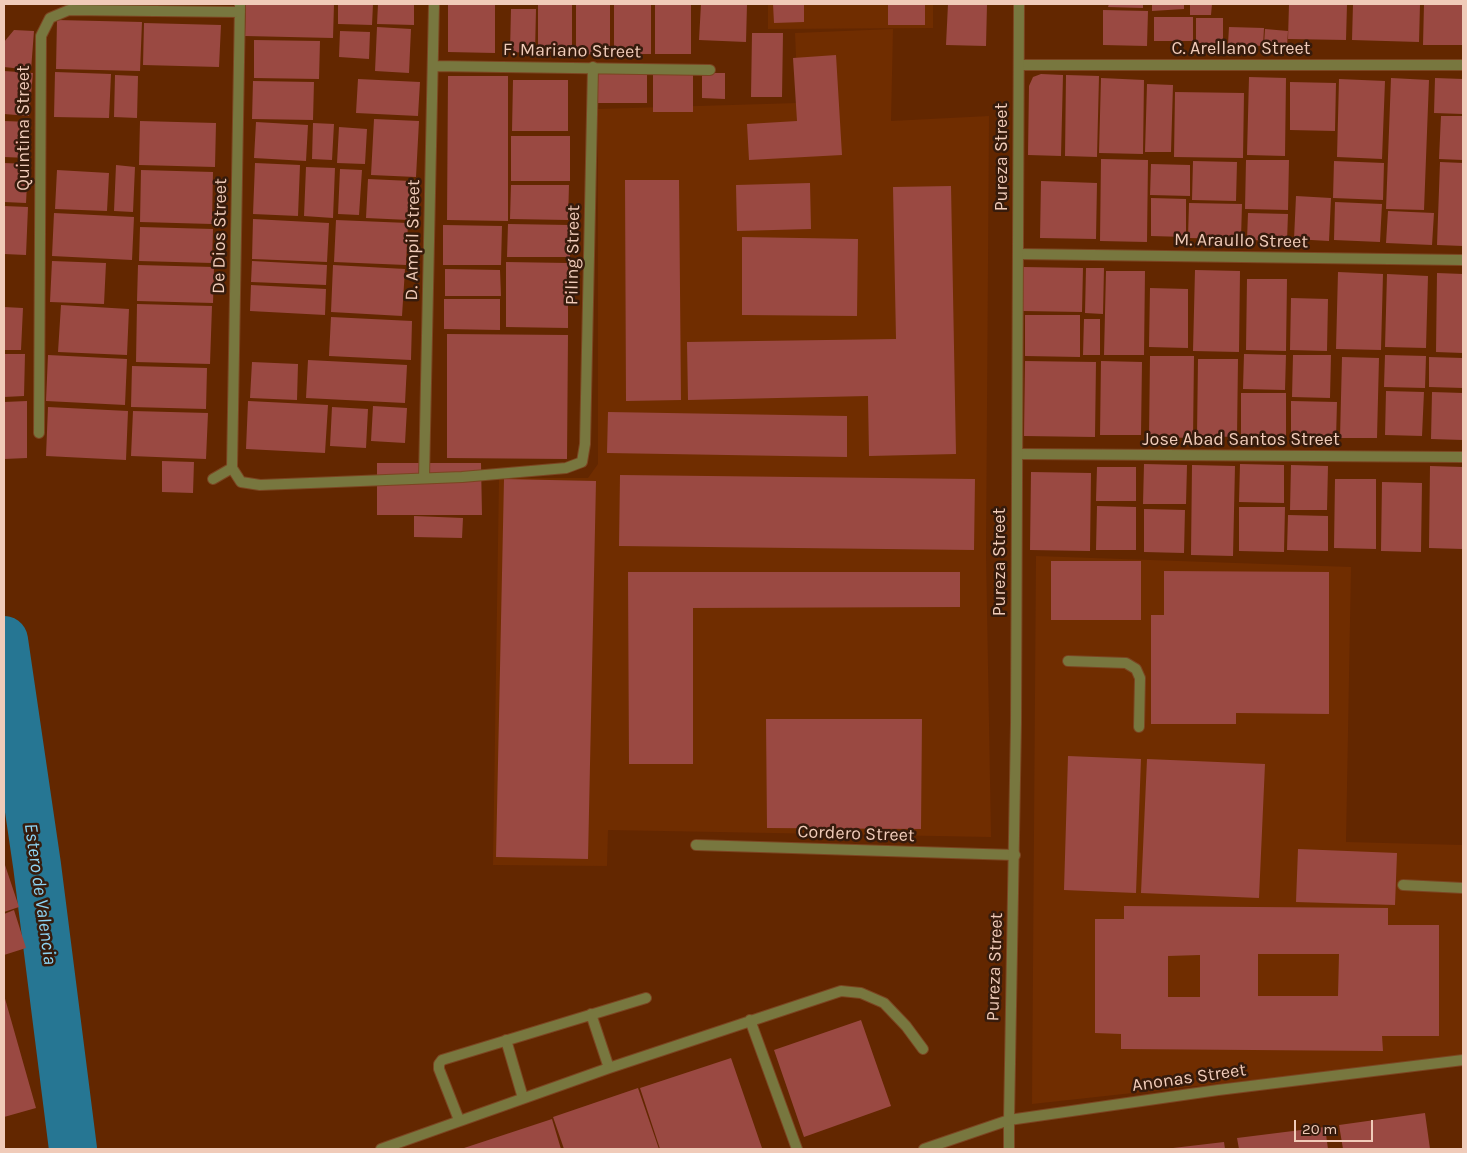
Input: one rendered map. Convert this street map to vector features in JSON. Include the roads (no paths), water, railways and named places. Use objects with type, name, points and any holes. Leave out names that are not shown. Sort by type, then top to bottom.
[{"type":"street","name":"D. Ampil Street","points":[[424,478],[434,4]]},
{"type":"street","name":"Pureza Street","points":[[1009,1149],[1015,855],[1019,4]]},
{"type":"street","name":"Quintina Street","points":[[39,433],[41,36],[50,18],[69,10],[240,8]]},
{"type":"street","name":"De Dios Street","points":[[232,468],[240,8]]},
{"type":"street","name":"C. Arellano Street","points":[[1020,65],[1463,66]]},
{"type":"street","name":"F. Mariano Street","points":[[433,66],[710,70]]},
{"type":"street","name":"Piling Street","points":[[424,478],[462,477],[566,468],[582,462],[585,444],[593,67]]},
{"type":"street","name":"M. Araullo Street","points":[[1018,254],[1463,260]]},
{"type":"street","name":"Jose Abad Santos Street","points":[[1018,454],[1463,457]]},
{"type":"street","points":[[213,479],[232,468],[241,482],[260,485],[424,478]]},
{"type":"street","points":[[1068,661],[1126,663],[1136,669],[1140,678],[1139,727]]},
{"type":"street","name":"Cordero Street","points":[[696,845],[1015,855]]},
{"type":"street","points":[[1404,885],[1463,888]]},
{"type":"street","points":[[381,1149],[609,1068],[841,991],[861,993],[884,1003],[906,1026],[923,1049]]},
{"type":"street","points":[[459,1120],[439,1070],[439,1064],[442,1060],[646,998]]},
{"type":"street","points":[[591,1014],[609,1068]]},
{"type":"street","points":[[750,1020],[797,1149]]},
{"type":"street","points":[[506,1040],[523,1098]]},
{"type":"street","name":"Anonas Street","points":[[924,1149],[1009,1120],[1218,1090],[1463,1060]]},
{"type":"waterway","name":"Estero de Valencia","points":[[4,640],[37,865],[73,1149]]}]
